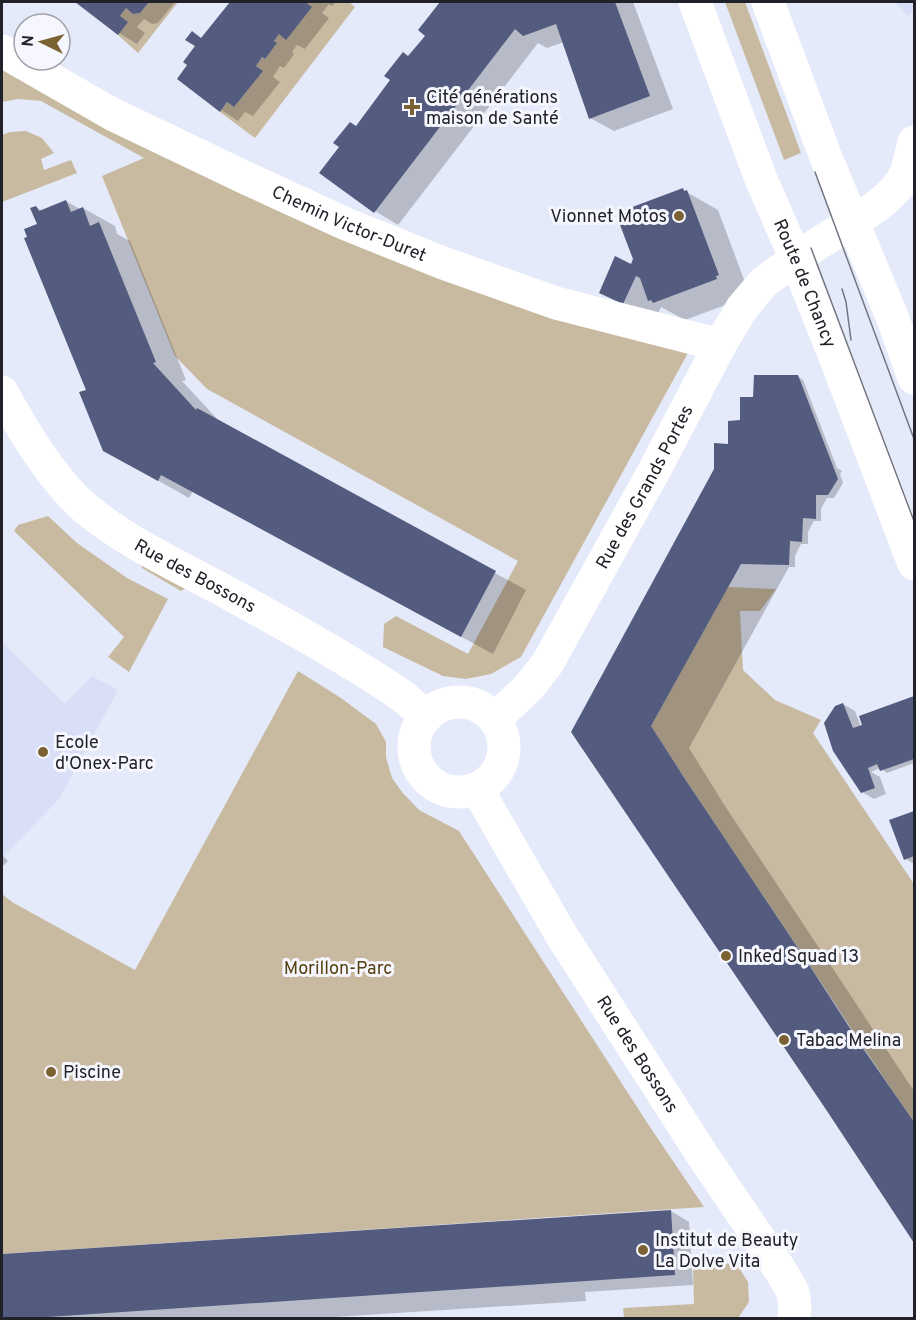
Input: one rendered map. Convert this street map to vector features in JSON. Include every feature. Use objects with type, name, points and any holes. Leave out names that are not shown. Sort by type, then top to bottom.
[{"type":"street","name":"Route de Chancy","points":[[695,2],[761,179],[796,259],[915,564]]},
{"type":"street","points":[[768,2],[825,155],[915,378]]},
{"type":"street","name":"Chemin Victor-Duret","points":[[2,51],[112,114],[346,224],[443,263],[556,303],[720,345]]},
{"type":"street","name":"Rue des Grands Portes","points":[[495,719],[529,687],[547,664],[742,308],[764,282],[886,199],[904,177],[915,142]]},
{"type":"street","name":"Rue des Bossons","points":[[2,392],[38,452],[63,485],[84,507],[158,556],[356,666],[395,690],[427,716]]},
{"type":"street","points":[[466,702],[478,706],[495,719],[502,731],[504,746],[503,760],[494,776],[477,789],[464,792],[446,790],[431,782],[419,766],[415,751],[415,738],[427,716],[450,703],[466,702]]},
{"type":"street","name":"Rue des Bossons","points":[[477,789],[569,946],[703,1156],[781,1271],[793,1292],[794,1318]]},
{"type":"shaded area","points":[[895,2],[914,2],[914,8],[908,16]]},
{"type":"shaded area","name":"Ecole d'Onex-Parc","points":[[2,642],[65,704],[92,676],[118,690],[59,799],[2,858]]},
{"type":"green space","points":[[149,2],[178,2],[138,53],[118,35],[120,16],[126,8],[133,14],[140,13]]},
{"type":"green space","points":[[305,2],[349,2],[355,7],[255,138],[220,112],[227,102],[234,107],[263,71],[256,66],[262,57],[265,59],[277,43],[274,41],[279,34],[311,7]]},
{"type":"green space","points":[[725,2],[745,2],[801,153],[784,160]]},
{"type":"green space","points":[[2,65],[12,69],[12,72],[19,72],[688,353],[521,657],[491,674],[466,679],[443,676],[383,647],[384,624],[396,616],[468,654],[518,561],[207,389],[175,356],[102,176],[144,158],[41,101],[18,99],[2,102]]},
{"type":"green space","points":[[26,131],[42,138],[54,153],[41,159],[44,170],[71,160],[77,173],[2,202],[2,135]]},
{"type":"green space","points":[[48,516],[77,543],[127,578],[168,599],[129,672],[108,657],[124,637],[14,531],[18,525]]},
{"type":"green space","points":[[141,564],[186,588],[181,591],[142,568]]},
{"type":"green space","points":[[728,587],[776,589],[760,611],[740,611],[743,670],[775,700],[821,720],[813,733],[914,884],[914,1122],[651,726]]},
{"type":"green space","name":"Morillon-Parc","points":[[298,671],[341,698],[376,724],[386,742],[386,757],[392,778],[402,792],[419,810],[459,831],[704,1207],[2,1254],[2,894],[12,902],[135,970]]},
{"type":"green space","points":[[736,1263],[748,1282],[749,1302],[738,1318],[624,1318],[623,1308],[694,1304],[693,1266]]},
{"type":"building","points":[[75,2],[149,2],[140,13],[133,14],[126,8],[120,16],[128,22],[118,35]]},
{"type":"building","points":[[230,2],[305,2],[312,7],[286,40],[279,34],[274,41],[277,43],[265,59],[262,57],[256,66],[263,71],[234,107],[227,102],[220,112],[177,79],[187,65],[183,62],[195,46],[185,40],[192,31],[201,38]]},
{"type":"building","name":"Cité générations maison de Santé","points":[[440,2],[615,2],[650,96],[589,119],[556,24],[523,36],[515,29],[374,213],[319,173],[339,147],[333,143],[350,122],[356,126],[390,80],[384,76],[403,52],[408,56],[425,36],[418,30]]},
{"type":"building","points":[[683,188],[684,191],[687,190],[719,275],[716,276],[717,279],[653,303],[651,300],[648,301],[640,278],[636,276],[623,304],[599,293],[615,256],[631,264],[633,259],[617,217],[620,215],[619,212]]},
{"type":"building","points":[[66,200],[71,212],[83,207],[90,226],[99,222],[156,362],[153,363],[196,410],[197,408],[496,571],[461,637],[161,475],[158,481],[103,451],[79,392],[86,390],[24,238],[27,237],[24,229],[37,224],[30,208],[36,206],[39,211]]},
{"type":"building","points":[[754,375],[798,375],[838,479],[828,495],[816,495],[816,519],[803,518],[802,542],[790,541],[789,565],[741,564],[651,726],[862,1047],[914,1122],[914,1243],[571,732],[714,469],[714,443],[728,444],[728,421],[740,420],[740,397],[753,397]]},
{"type":"building","points":[[914,696],[914,759],[880,771],[877,764],[868,768],[875,788],[861,793],[833,751],[824,723],[835,706],[843,703],[853,728],[862,725],[859,716]]},
{"type":"building","points":[[914,811],[914,856],[904,860],[889,820]]},
{"type":"building","points":[[671,1210],[675,1275],[33,1318],[2,1318],[2,1254]]},
{"type":"tram line","points":[[815,172],[914,439]]},
{"type":"tram line","points":[[811,248],[914,521]]},
{"type":"tram line","points":[[842,289],[851,340]]},
{"type":"place","name":"Cité générations maison de Santé","points":[[412,107]]},
{"type":"place","name":"Vionnet Motos","points":[[679,216]]},
{"type":"place","name":"Ecole d'Onex-Parc","points":[[43,752]]},
{"type":"place","name":"Inked Squad 13","points":[[726,956]]},
{"type":"place","name":"Tabac Melina","points":[[784,1040]]},
{"type":"place","name":"Piscine","points":[[51,1072]]},
{"type":"place","name":"Institut de Beauty La Dolve Vita","points":[[643,1250]]}]
